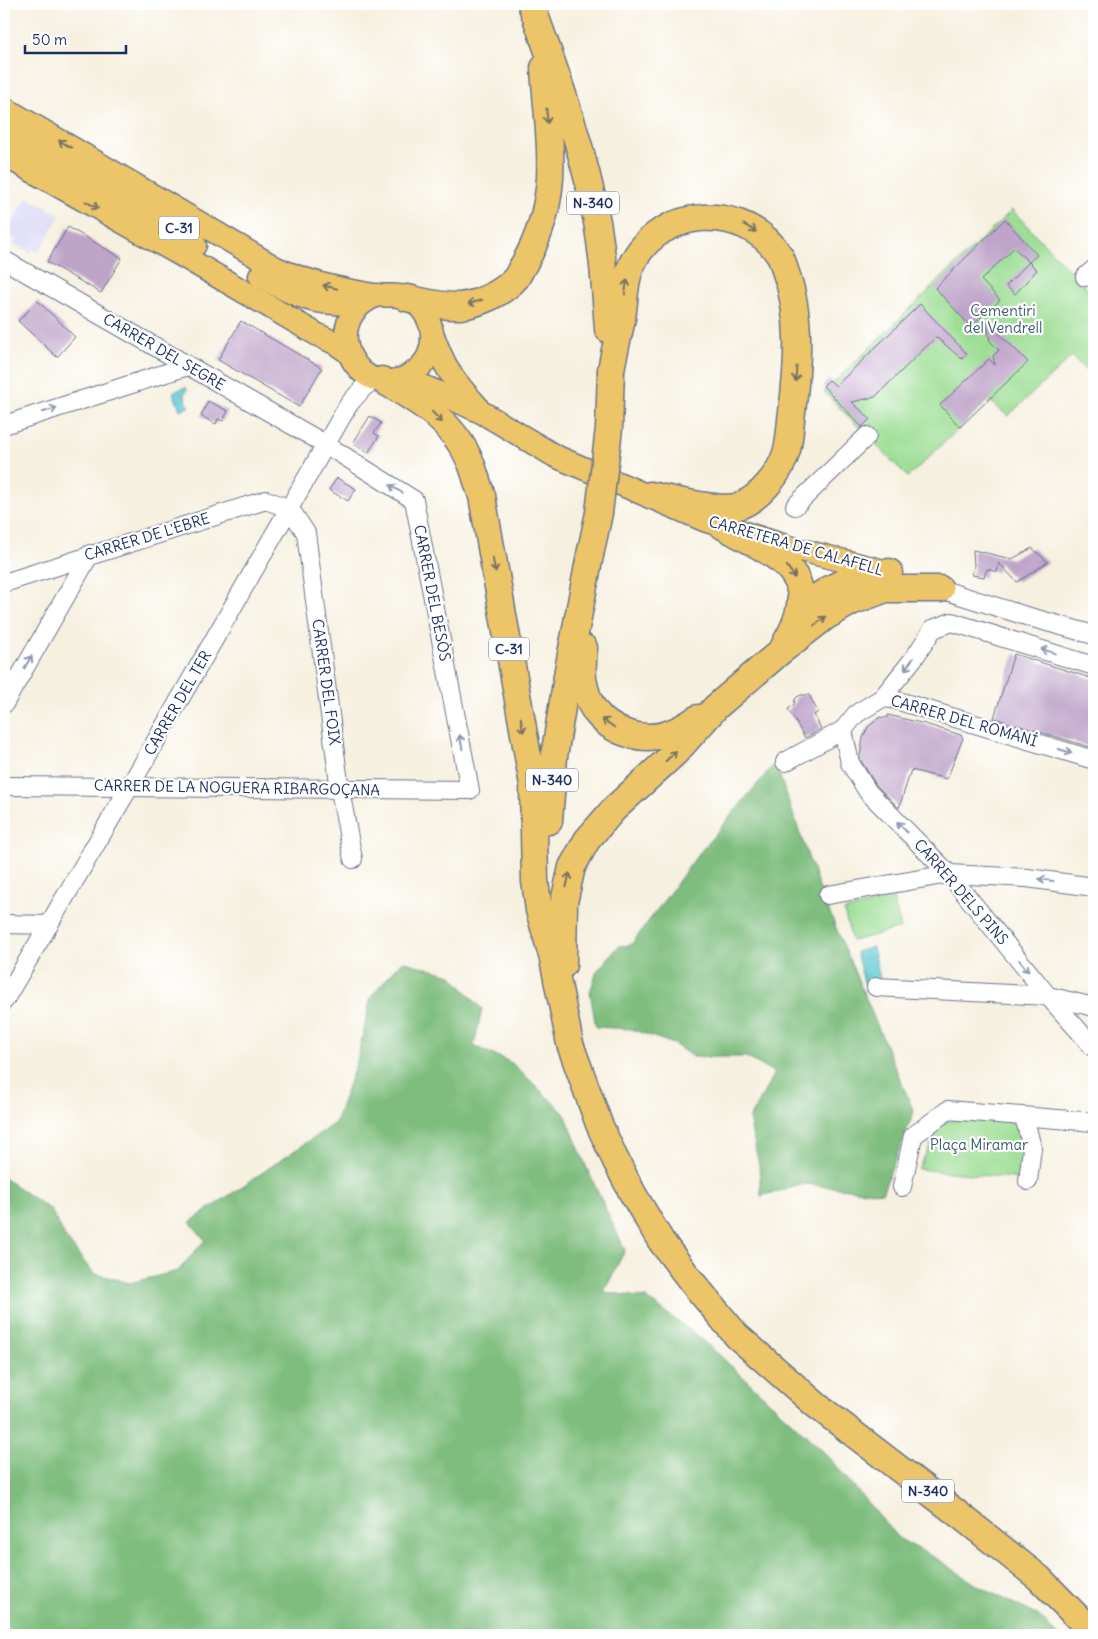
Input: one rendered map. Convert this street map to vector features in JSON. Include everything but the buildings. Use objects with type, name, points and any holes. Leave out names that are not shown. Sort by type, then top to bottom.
[{"type":"highway","name":"N-340","points":[[531,4],[576,136],[592,198],[604,273],[611,370],[609,428],[599,513],[554,757],[550,795],[547,890],[553,958],[570,1044],[585,1087],[615,1160],[633,1194],[661,1241],[721,1318],[737,1336],[816,1405],[1039,1578],[1094,1634]]},
{"type":"highway","points":[[407,298],[444,306],[461,306],[477,302],[499,292],[516,277],[529,255],[541,227],[547,203],[550,177],[542,32]]},
{"type":"highway","points":[[611,370],[622,318],[626,282],[631,265],[644,245],[658,232],[678,223],[696,218],[718,217],[741,223],[758,232],[780,257],[790,282],[796,310],[796,383],[787,451],[781,464],[766,488],[752,499],[736,506],[724,508],[650,495]]},
{"type":"highway","name":"C-31","points":[[385,380],[434,413],[456,438],[471,462],[482,496],[533,786],[535,881],[539,910],[553,958]]},
{"type":"highway","points":[[723,526],[782,560],[793,572],[801,598],[800,612],[792,632],[781,651]]},
{"type":"highway","points":[[800,612],[808,604],[832,588],[858,577],[889,572]]},
{"type":"highway","points":[[561,998],[564,902],[567,882],[572,867],[587,840],[600,823],[675,753],[716,707],[781,651],[825,617],[850,602],[886,589],[940,589]]},
{"type":"highway","points":[[581,603],[584,649],[583,678],[590,701],[602,719],[630,736],[650,737],[672,732],[716,707]]},
{"type":"highway","points":[[1039,1578],[1065,1590],[1094,1615]]},
{"type":"main road","points":[[4,108],[276,268],[299,279],[370,299]]},
{"type":"main road","name":"C-31","points":[[4,126],[299,297],[328,304],[393,294],[407,298],[417,304],[425,313],[433,335]]},
{"type":"main road","name":"C-31","points":[[4,133],[295,306],[324,328],[365,374],[385,380]]},
{"type":"main road","points":[[4,155],[198,264],[344,351],[347,326],[353,314],[370,299]]},
{"type":"main road","points":[[385,380],[408,376],[423,364],[431,348],[433,335]]},
{"type":"main road","name":"CARRETERA DE CALAFELL","points":[[433,335],[440,355],[457,385],[483,413]]},
{"type":"main road","name":"CARRETERA DE CALAFELL","points":[[385,380],[423,386],[483,413],[555,456],[723,526],[786,546],[889,572],[940,589]]},
{"type":"street","name":"CARRER DEL SEGRE","points":[[4,260],[325,444]]},
{"type":"street","name":"CARRER DEL TER","points":[[344,351],[352,378],[349,404]]},
{"type":"street","points":[[4,425],[188,366]]},
{"type":"street","name":"CARRER DEL TER","points":[[4,1001],[130,786],[349,404],[357,394],[385,380]]},
{"type":"street","points":[[795,506],[867,436]]},
{"type":"street","name":"CARRER DEL BESÒS","points":[[325,444],[414,500],[470,790]]},
{"type":"street","name":"CARRER DE L'EBRE","points":[[4,583],[90,554],[266,500],[290,509]]},
{"type":"street","name":"CARRER DEL FOIX","points":[[290,509],[306,532],[340,790],[353,859]]},
{"type":"street","points":[[4,704],[90,554]]},
{"type":"street","name":"CARRETERA DE CALAFELL","points":[[940,589],[1094,635]]},
{"type":"street","points":[[882,698],[914,658],[933,629],[952,622],[1094,666]]},
{"type":"street","name":"CARRER DEL ROMANÍ","points":[[785,762],[843,730],[856,714],[882,698],[892,699],[1094,760]]},
{"type":"street","name":"CARRER DELS PINS","points":[[843,730],[850,763],[868,792],[949,874],[1048,996],[1094,1048]]},
{"type":"street","name":"CARRER DE LA NOGUERA RIBARGOÇANA","points":[[4,786],[470,790]]},
{"type":"street","points":[[828,895],[949,874],[1027,878],[1094,887]]},
{"type":"street","points":[[4,924],[49,925]]},
{"type":"street","points":[[876,987],[1048,996],[1094,1008]]},
{"type":"street","points":[[902,1187],[913,1136],[948,1110],[1094,1122]]},
{"type":"street","points":[[1024,1116],[1032,1148],[1028,1181]]},
{"type":"shaded area","points":[[27,197],[60,215],[39,252],[33,249],[30,253],[13,244],[16,239],[6,234]]},
{"type":"green space","name":"Cementiri del Vendrell","points":[[1012,210],[1090,292],[1094,288],[1094,379],[1072,356],[1008,416],[989,400],[908,477],[824,392]]},
{"type":"green space","points":[[775,763],[820,890],[914,1112],[882,1193],[805,1184],[761,1196],[759,1165],[749,1119],[775,1073],[746,1057],[693,1057],[674,1044],[631,1029],[596,1027],[590,992],[597,971],[619,946],[631,945],[697,856]]},
{"type":"green space","points":[[893,898],[901,928],[852,941],[844,911]]},
{"type":"green space","points":[[402,961],[451,975],[482,1009],[474,1046],[512,1063],[565,1114],[588,1171],[625,1250],[604,1292],[646,1298],[702,1339],[823,1451],[898,1538],[939,1560],[980,1587],[1039,1616],[1058,1635],[4,1635],[4,1178],[51,1210],[65,1237],[93,1273],[130,1283],[178,1271],[205,1240],[190,1222],[335,1123],[357,1061],[371,997]]},
{"type":"green space","name":"Plaça Miramar","points":[[980,1114],[1019,1123],[1024,1145],[1023,1179],[918,1169],[942,1123]]},
{"type":"water","points":[[186,387],[187,391],[184,393],[189,407],[180,410],[173,392]]},
{"type":"water","points":[[873,947],[880,979],[864,983],[856,952]]}]
